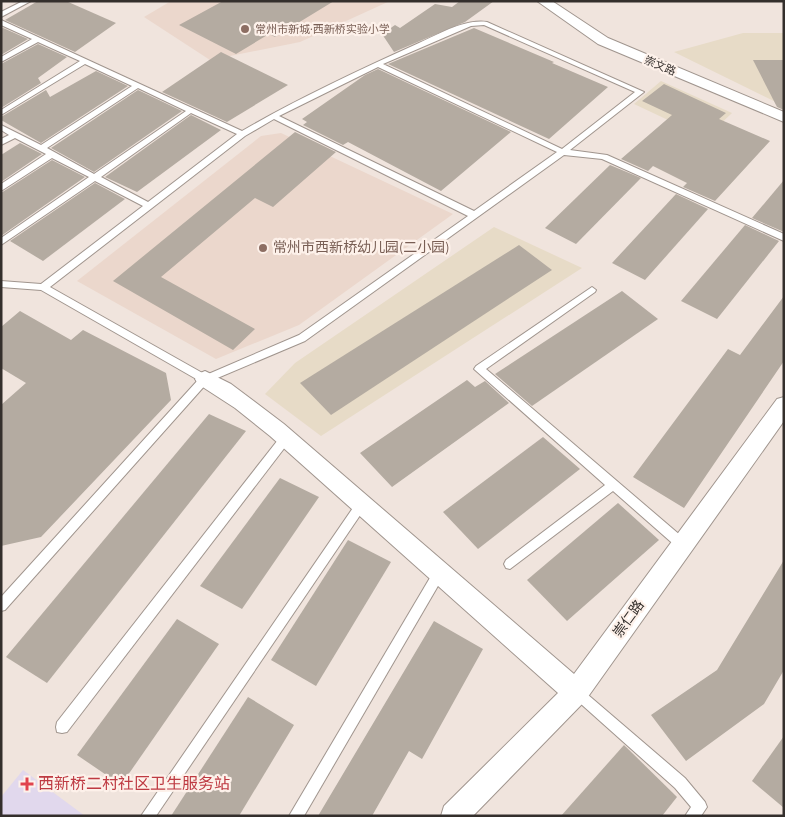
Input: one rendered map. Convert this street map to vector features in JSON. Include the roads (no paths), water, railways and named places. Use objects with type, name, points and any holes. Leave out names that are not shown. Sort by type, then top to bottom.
[{"type":"street","name":"崇文路","points":[[543,1],[603,41],[784,118]]},
{"type":"street","points":[[205,379],[226,390],[285,439],[438,575],[576,692]]},
{"type":"street","name":"崇仁路","points":[[454,816],[576,692],[784,405]]},
{"type":"lane","points":[[1,15],[28,1]]},
{"type":"lane","points":[[1,22],[242,134]]},
{"type":"lane","points":[[1,606],[205,379],[302,338],[563,152],[640,92],[485,23],[470,24],[377,64],[273,116],[242,134],[44,287]]},
{"type":"lane","points":[[1,60],[37,39]]},
{"type":"lane","points":[[1,113],[85,61]]},
{"type":"lane","points":[[377,64],[563,152],[604,157],[784,238]]},
{"type":"lane","points":[[40,148],[136,86]]},
{"type":"lane","points":[[1,242],[190,111]]},
{"type":"lane","points":[[273,116],[474,216]]},
{"type":"lane","points":[[1,127],[150,206]]},
{"type":"lane","points":[[1,143],[14,134]]},
{"type":"lane","points":[[1,188],[50,154]]},
{"type":"lane","points":[[1,284],[44,287],[205,379]]},
{"type":"lane","points":[[592,290],[479,369],[683,545]]},
{"type":"lane","points":[[62,727],[285,439]]},
{"type":"lane","points":[[510,564],[613,486]]},
{"type":"lane","points":[[148,816],[361,505]]},
{"type":"lane","points":[[296,816],[438,575]]},
{"type":"lane","points":[[576,692],[680,782],[700,807],[692,816]]},
{"type":"place","name":"常州市新城·西新桥实验小学","points":[[245,29]]},
{"type":"place","name":"常州市西新桥幼儿园(二小园)","points":[[263,248]]},
{"type":"place","name":"西新桥二村社区卫生服务站","points":[[27,784]]}]
